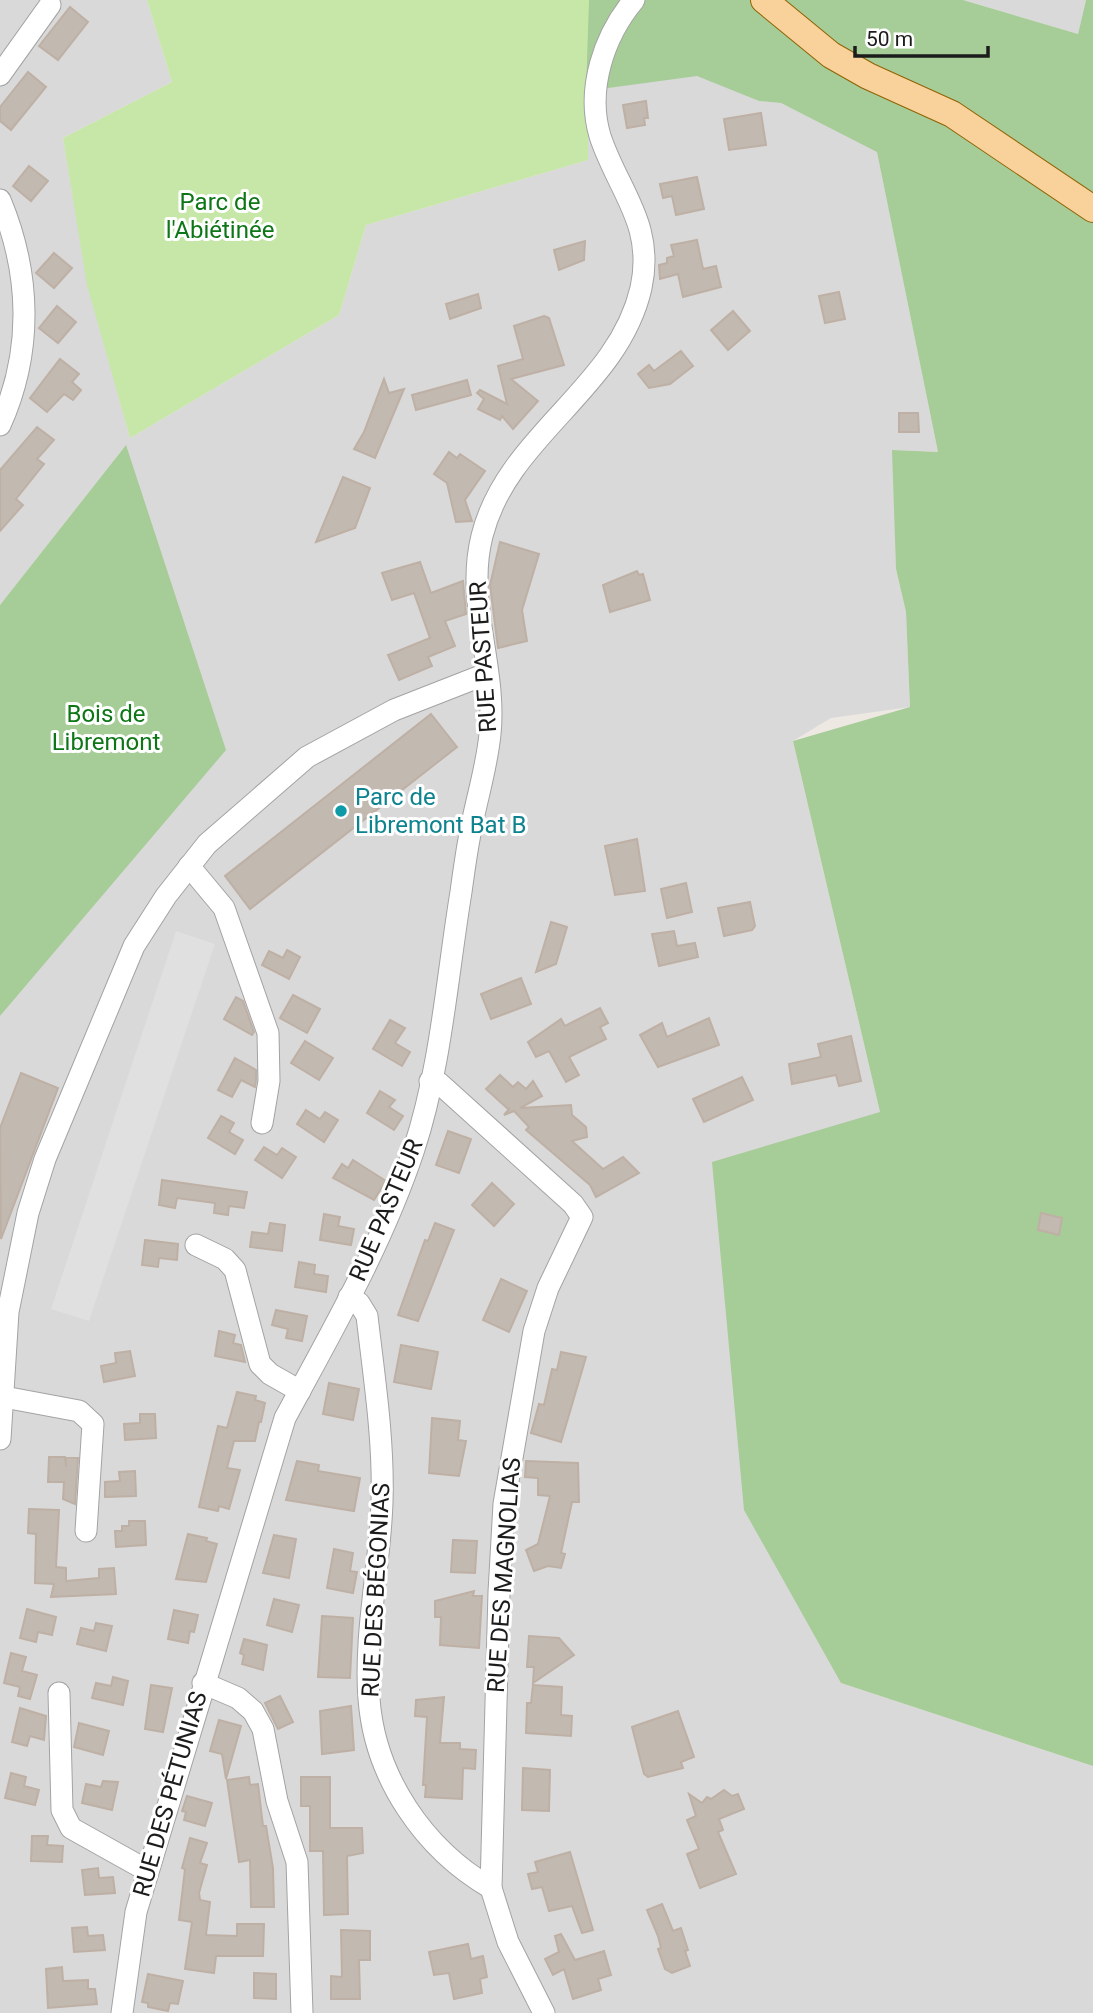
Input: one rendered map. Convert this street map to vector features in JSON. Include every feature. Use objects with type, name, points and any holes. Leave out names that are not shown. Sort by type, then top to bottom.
[{"type":"main road","points":[[764,0],[799,31],[841,61],[952,114],[1093,209]]},
{"type":"street","name":"RUE PASTEUR","points":[[268,1471],[285,1418],[327,1346],[389,1213],[414,1149],[430,1081],[471,826],[489,742],[491,715],[476,582],[478,552],[490,509],[520,458],[618,345],[632,316],[642,283],[644,252],[639,220],[601,137],[596,116],[601,58],[616,23],[634,0]]},
{"type":"street","points":[[0,75],[50,5]]},
{"type":"street","points":[[0,200],[18,259],[26,331],[17,380],[0,425]]},
{"type":"street","points":[[1,1433],[8,1312],[28,1213],[45,1159],[134,946],[166,896],[207,844],[307,757],[394,710],[486,674]]},
{"type":"street","points":[[189,866],[224,908],[268,1033],[270,1081],[262,1124]]},
{"type":"street","name":"RUE DES MAGNOLIAS","points":[[430,1081],[439,1083],[573,1204],[582,1217],[548,1288],[534,1331],[504,1504],[494,1731],[491,1888],[508,1942],[544,2013]]},
{"type":"street","points":[[196,1245],[225,1259],[235,1270],[260,1364],[270,1374],[300,1391]]},
{"type":"street","name":"RUE DES BÉGONIAS","points":[[349,1297],[359,1303],[367,1316],[382,1475],[369,1672],[372,1721],[389,1775],[420,1828],[457,1868],[491,1888]]},
{"type":"street","points":[[4,1397],[79,1411],[93,1423],[86,1531]]},
{"type":"street","name":"RUE DES PÉTUNIAS","points":[[122,2013],[136,1912],[268,1471]]},
{"type":"street","points":[[203,1683],[238,1698],[253,1711],[264,1729],[277,1801],[297,1862],[302,2013]]},
{"type":"street","points":[[59,1693],[62,1810],[65,1820],[71,1828],[148,1871]]},
{"type":"shaded area","points":[[0,0],[147,0],[172,82],[63,138],[88,285],[130,438],[339,315],[366,225],[588,160],[586,91],[697,75],[759,101],[781,103],[877,151],[938,452],[893,450],[896,569],[906,612],[910,707],[831,718],[793,741],[880,1112],[841,1683],[1093,1766],[1093,2013],[0,2013],[0,1016],[20,991],[125,446],[0,605]]},
{"type":"shaded area","points":[[963,0],[1086,0],[1078,34]]},
{"type":"shaded area","points":[[176,931],[215,944],[89,1321],[51,1309]]},
{"type":"green space","name":"Parc de l'Abiétinée","points":[[147,0],[589,0],[588,160],[366,225],[339,315],[130,438],[87,285],[63,138],[172,82]]},
{"type":"green space","points":[[589,0],[963,0],[1078,34],[1086,0],[1093,0],[1093,1766],[841,1683],[744,1510],[712,1162],[880,1112],[793,741],[910,707],[906,612],[896,569],[892,450],[938,452],[877,152],[781,103],[759,101],[697,76],[586,91]]},
{"type":"green space","name":"Bois de Libremont","points":[[126,445],[226,750],[0,1016],[0,605]]},
{"type":"building","points":[[70,7],[88,22],[58,60],[39,46]]},
{"type":"building","points":[[28,72],[46,87],[11,130],[0,121],[0,107]]},
{"type":"building","points":[[646,101],[648,118],[644,118],[645,125],[627,128],[623,105]]},
{"type":"building","points":[[761,113],[766,145],[729,150],[724,119]]},
{"type":"building","points":[[29,166],[48,181],[31,201],[13,186]]},
{"type":"building","points":[[697,177],[704,209],[676,215],[672,196],[663,198],[660,184]]},
{"type":"building","points":[[697,240],[703,269],[716,266],[721,287],[683,297],[678,274],[660,279],[659,265],[667,263],[667,258],[674,256],[671,245]]},
{"type":"building","points":[[585,241],[584,260],[559,270],[554,250]]},
{"type":"building","points":[[54,253],[72,268],[54,288],[36,273]]},
{"type":"building","points":[[839,292],[845,319],[825,323],[819,296]]},
{"type":"building","points":[[478,294],[481,308],[450,319],[446,304]]},
{"type":"building","points":[[57,306],[76,322],[58,343],[39,328]]},
{"type":"building","points":[[733,311],[750,331],[728,350],[711,330]]},
{"type":"building","points":[[544,316],[549,318],[564,365],[511,379],[538,401],[513,429],[502,416],[500,420],[478,409],[484,399],[477,393],[480,390],[507,404],[498,366],[523,359],[514,326]]},
{"type":"building","points":[[681,351],[693,366],[670,384],[649,388],[638,374],[649,365],[654,371]]},
{"type":"building","points":[[60,359],[79,374],[72,382],[81,390],[73,400],[64,394],[47,412],[30,398]]},
{"type":"building","points":[[384,379],[389,393],[404,389],[375,458],[354,449],[364,432]]},
{"type":"building","points":[[467,380],[471,395],[416,410],[412,395]]},
{"type":"building","points":[[899,413],[918,413],[919,432],[899,432]]},
{"type":"building","points":[[37,427],[54,440],[37,459],[44,464],[16,499],[23,505],[0,531],[0,470]]},
{"type":"building","points":[[449,452],[457,458],[460,454],[485,471],[465,500],[472,521],[456,522],[447,483],[434,474]]},
{"type":"building","points":[[343,477],[370,488],[355,528],[316,542]]},
{"type":"building","points":[[500,542],[539,554],[522,610],[527,641],[498,648],[490,585]]},
{"type":"building","points":[[420,562],[431,593],[463,581],[466,614],[445,621],[455,646],[428,657],[432,666],[399,680],[388,655],[430,638],[414,593],[392,600],[382,573]]},
{"type":"building","points":[[637,571],[639,575],[643,574],[650,600],[610,612],[603,585]]},
{"type":"building","name":"Parc de Libremont Bat B","points":[[431,714],[457,747],[250,909],[225,876]]},
{"type":"building","points":[[637,839],[645,891],[615,895],[605,846]]},
{"type":"building","points":[[686,883],[692,912],[667,918],[661,889]]},
{"type":"building","points":[[750,902],[755,926],[752,930],[724,936],[718,908]]},
{"type":"building","points":[[551,922],[567,927],[556,964],[536,972]]},
{"type":"building","points":[[674,931],[677,946],[695,943],[698,957],[659,966],[652,934]]},
{"type":"building","points":[[287,950],[300,957],[289,979],[262,965],[269,951],[283,958]]},
{"type":"building","points":[[521,978],[531,1004],[491,1019],[481,994]]},
{"type":"building","points":[[293,995],[320,1009],[307,1033],[280,1018]]},
{"type":"building","points":[[236,997],[243,1001],[254,1032],[252,1035],[224,1019]]},
{"type":"building","points":[[600,1008],[608,1023],[600,1027],[606,1039],[569,1057],[579,1075],[566,1082],[549,1051],[536,1057],[528,1042],[561,1019],[565,1026]]},
{"type":"building","points":[[709,1018],[719,1045],[658,1067],[640,1035],[662,1023],[667,1037]]},
{"type":"building","points":[[390,1020],[405,1028],[395,1043],[410,1052],[402,1066],[373,1049]]},
{"type":"building","points":[[851,1036],[861,1081],[839,1086],[836,1075],[792,1084],[789,1064],[821,1057],[818,1044]]},
{"type":"building","points":[[305,1041],[333,1058],[319,1080],[291,1063]]},
{"type":"building","points":[[235,1058],[256,1070],[256,1080],[255,1087],[241,1080],[232,1097],[218,1090]]},
{"type":"building","points":[[21,1073],[58,1088],[1,1239],[0,1128]]},
{"type":"building","points":[[500,1075],[513,1087],[518,1082],[526,1089],[533,1081],[542,1096],[520,1108],[571,1105],[572,1115],[586,1127],[587,1137],[572,1141],[603,1169],[623,1157],[639,1173],[596,1197],[590,1185],[526,1130],[529,1127],[514,1111],[504,1115],[510,1108],[486,1089]]},
{"type":"building","points":[[742,1077],[753,1100],[704,1122],[693,1099]]},
{"type":"building","points":[[380,1091],[395,1100],[389,1107],[403,1116],[394,1130],[367,1113]]},
{"type":"building","points":[[306,1110],[320,1119],[325,1112],[338,1120],[324,1142],[297,1124]]},
{"type":"building","points":[[221,1116],[234,1123],[229,1132],[243,1140],[235,1154],[208,1138]]},
{"type":"building","points":[[448,1131],[471,1139],[459,1173],[436,1165]]},
{"type":"building","points":[[264,1147],[277,1155],[282,1148],[296,1157],[282,1178],[255,1160]]},
{"type":"building","points":[[353,1160],[386,1181],[374,1200],[333,1178],[342,1164],[348,1168]]},
{"type":"building","points":[[162,1180],[247,1192],[244,1208],[229,1206],[228,1215],[214,1213],[215,1203],[177,1198],[175,1208],[159,1205]]},
{"type":"building","points":[[492,1183],[514,1204],[494,1226],[472,1205]]},
{"type":"building","points":[[1041,1213],[1062,1218],[1059,1235],[1038,1230]]},
{"type":"building","points":[[324,1214],[340,1217],[338,1226],[354,1229],[351,1245],[320,1240]]},
{"type":"building","points":[[270,1223],[285,1225],[282,1251],[250,1247],[252,1232],[268,1234]]},
{"type":"building","points":[[435,1223],[454,1230],[418,1321],[398,1315],[425,1240],[428,1241]]},
{"type":"building","points":[[145,1240],[178,1244],[177,1260],[159,1258],[158,1267],[142,1265]]},
{"type":"building","points":[[299,1262],[315,1265],[314,1274],[328,1276],[326,1292],[295,1287]]},
{"type":"building","points":[[501,1279],[527,1291],[509,1332],[483,1320]]},
{"type":"building","points":[[276,1310],[307,1316],[302,1341],[286,1338],[288,1329],[272,1325]]},
{"type":"building","points":[[219,1331],[235,1335],[233,1343],[241,1345],[245,1362],[215,1356]]},
{"type":"building","points":[[401,1345],[438,1352],[431,1389],[394,1382]]},
{"type":"building","points":[[130,1351],[135,1376],[104,1382],[101,1366],[116,1363],[115,1353]]},
{"type":"building","points":[[561,1352],[586,1357],[561,1442],[531,1433],[539,1404],[544,1405],[552,1369],[557,1370]]},
{"type":"building","points":[[329,1383],[359,1389],[353,1420],[323,1414]]},
{"type":"building","points":[[237,1392],[256,1396],[255,1400],[265,1403],[255,1441],[234,1441],[227,1468],[240,1470],[229,1509],[219,1506],[218,1511],[199,1507],[218,1426],[227,1428]]},
{"type":"building","points":[[140,1414],[155,1414],[156,1438],[125,1440],[124,1424],[140,1423]]},
{"type":"building","points":[[432,1418],[460,1421],[458,1440],[466,1441],[459,1476],[429,1473]]},
{"type":"building","points":[[49,1457],[65,1457],[66,1467],[66,1457],[78,1458],[75,1504],[63,1499],[64,1482],[48,1482]]},
{"type":"building","points":[[297,1461],[319,1465],[318,1471],[360,1478],[354,1511],[286,1500]]},
{"type":"building","points":[[526,1461],[578,1463],[579,1502],[572,1502],[561,1553],[565,1554],[561,1568],[548,1566],[534,1571],[526,1550],[538,1544],[550,1496],[538,1495],[538,1478],[525,1477]]},
{"type":"building","points":[[135,1471],[136,1496],[105,1497],[105,1482],[120,1481],[119,1472]]},
{"type":"building","points":[[29,1509],[59,1510],[56,1567],[66,1568],[66,1581],[99,1578],[99,1569],[114,1568],[116,1594],[51,1597],[54,1584],[35,1583],[36,1534],[28,1533]]},
{"type":"building","points":[[129,1521],[145,1521],[146,1545],[116,1547],[115,1531],[122,1531],[122,1526],[129,1526]]},
{"type":"building","points":[[188,1534],[207,1538],[206,1541],[217,1544],[206,1582],[176,1579]]},
{"type":"building","points":[[274,1535],[296,1539],[289,1578],[263,1573]]},
{"type":"building","points":[[453,1540],[477,1541],[475,1573],[451,1572]]},
{"type":"building","points":[[334,1549],[353,1553],[350,1571],[357,1572],[353,1593],[327,1588]]},
{"type":"building","points":[[474,1591],[473,1596],[482,1596],[479,1648],[440,1645],[441,1617],[435,1617],[435,1601]]},
{"type":"building","points":[[274,1599],[299,1605],[292,1632],[267,1625]]},
{"type":"building","points":[[27,1609],[56,1617],[52,1635],[38,1632],[36,1642],[20,1638]]},
{"type":"building","points":[[174,1610],[198,1615],[194,1632],[190,1631],[188,1643],[168,1639]]},
{"type":"building","points":[[322,1616],[353,1618],[350,1678],[318,1677]]},
{"type":"building","points":[[96,1623],[112,1626],[106,1651],[77,1644],[81,1628],[94,1631]]},
{"type":"building","points":[[529,1636],[559,1638],[574,1655],[533,1683],[534,1667],[527,1667]]},
{"type":"building","points":[[244,1639],[267,1645],[263,1670],[242,1664],[244,1655],[240,1653]]},
{"type":"building","points":[[11,1653],[26,1657],[22,1671],[37,1675],[30,1699],[18,1696],[20,1687],[4,1683]]},
{"type":"building","points":[[113,1677],[128,1681],[123,1705],[92,1698],[96,1683],[111,1686]]},
{"type":"building","points":[[151,1685],[172,1688],[163,1732],[145,1729]]},
{"type":"building","points":[[533,1685],[562,1687],[561,1715],[572,1716],[571,1736],[526,1733],[527,1703],[531,1703]]},
{"type":"building","points":[[280,1696],[293,1722],[278,1729],[265,1703]]},
{"type":"building","points":[[444,1697],[440,1743],[460,1743],[460,1749],[476,1750],[475,1769],[463,1768],[462,1799],[425,1797],[426,1785],[423,1785],[427,1717],[415,1716],[416,1700]]},
{"type":"building","points":[[351,1706],[354,1750],[322,1754],[320,1711]]},
{"type":"building","points":[[20,1708],[46,1716],[44,1740],[30,1736],[27,1746],[12,1742]]},
{"type":"building","points":[[678,1711],[694,1757],[681,1762],[683,1768],[648,1777],[644,1774],[632,1727]]},
{"type":"building","points":[[219,1720],[241,1726],[226,1779],[222,1754],[210,1751]]},
{"type":"building","points":[[79,1723],[109,1731],[103,1755],[74,1747]]},
{"type":"building","points":[[523,1768],[550,1770],[549,1811],[522,1810]]},
{"type":"building","points":[[11,1773],[26,1777],[24,1786],[39,1790],[35,1805],[5,1798]]},
{"type":"building","points":[[249,1777],[250,1785],[258,1784],[263,1826],[266,1826],[273,1868],[274,1907],[251,1907],[250,1860],[239,1862],[227,1780]]},
{"type":"building","points":[[301,1777],[330,1777],[330,1828],[362,1828],[363,1853],[347,1856],[348,1914],[324,1915],[323,1851],[310,1851],[310,1806],[301,1806]]},
{"type":"building","points":[[103,1781],[118,1782],[112,1810],[82,1803],[86,1784],[101,1787]]},
{"type":"building","points":[[724,1790],[732,1796],[738,1794],[744,1809],[719,1819],[723,1830],[718,1832],[736,1874],[700,1888],[687,1854],[699,1849],[687,1820],[696,1816],[689,1794],[702,1803],[707,1797],[711,1799]]},
{"type":"building","points":[[187,1796],[212,1803],[205,1826],[184,1820],[186,1812],[182,1811]]},
{"type":"building","points":[[32,1836],[48,1836],[47,1845],[63,1846],[62,1862],[31,1861]]},
{"type":"building","points":[[190,1838],[207,1843],[200,1863],[207,1865],[199,1893],[200,1900],[210,1902],[206,1935],[237,1936],[237,1924],[264,1924],[263,1956],[216,1956],[214,1973],[185,1969],[192,1922],[179,1920],[185,1869],[182,1868]]},
{"type":"building","points":[[570,1852],[593,1930],[582,1933],[572,1906],[549,1911],[542,1887],[532,1889],[528,1874],[538,1872],[535,1862]]},
{"type":"building","points":[[98,1868],[99,1878],[113,1877],[115,1893],[85,1895],[82,1870]]},
{"type":"building","points":[[662,1904],[673,1931],[681,1928],[688,1950],[685,1951],[690,1966],[672,1973],[665,1969],[658,1949],[661,1948],[658,1936],[647,1910]]},
{"type":"building","points":[[87,1927],[88,1936],[103,1935],[105,1950],[74,1952],[72,1928]]},
{"type":"building","points":[[341,1930],[370,1931],[370,1960],[359,1960],[360,1999],[331,1999],[331,1976],[342,1977]]},
{"type":"building","points":[[561,1934],[575,1960],[604,1951],[611,1975],[598,1979],[601,1990],[573,1999],[564,1969],[553,1975],[545,1959],[559,1952],[555,1936]]},
{"type":"building","points":[[468,1944],[471,1959],[483,1956],[487,1977],[480,1979],[482,1993],[454,1999],[449,1973],[434,1975],[429,1952]]},
{"type":"building","points":[[62,1967],[63,1981],[88,1980],[88,1989],[95,1989],[97,2004],[48,2008],[46,1969]]},
{"type":"building","points":[[254,1973],[276,1974],[276,1999],[254,1998]]},
{"type":"building","points":[[148,1974],[183,1981],[178,2004],[170,2003],[168,2011],[148,2007],[148,2003],[142,2002]]},
{"type":"place","name":"Parc de Libremont Bat B","points":[[341,811]]}]
